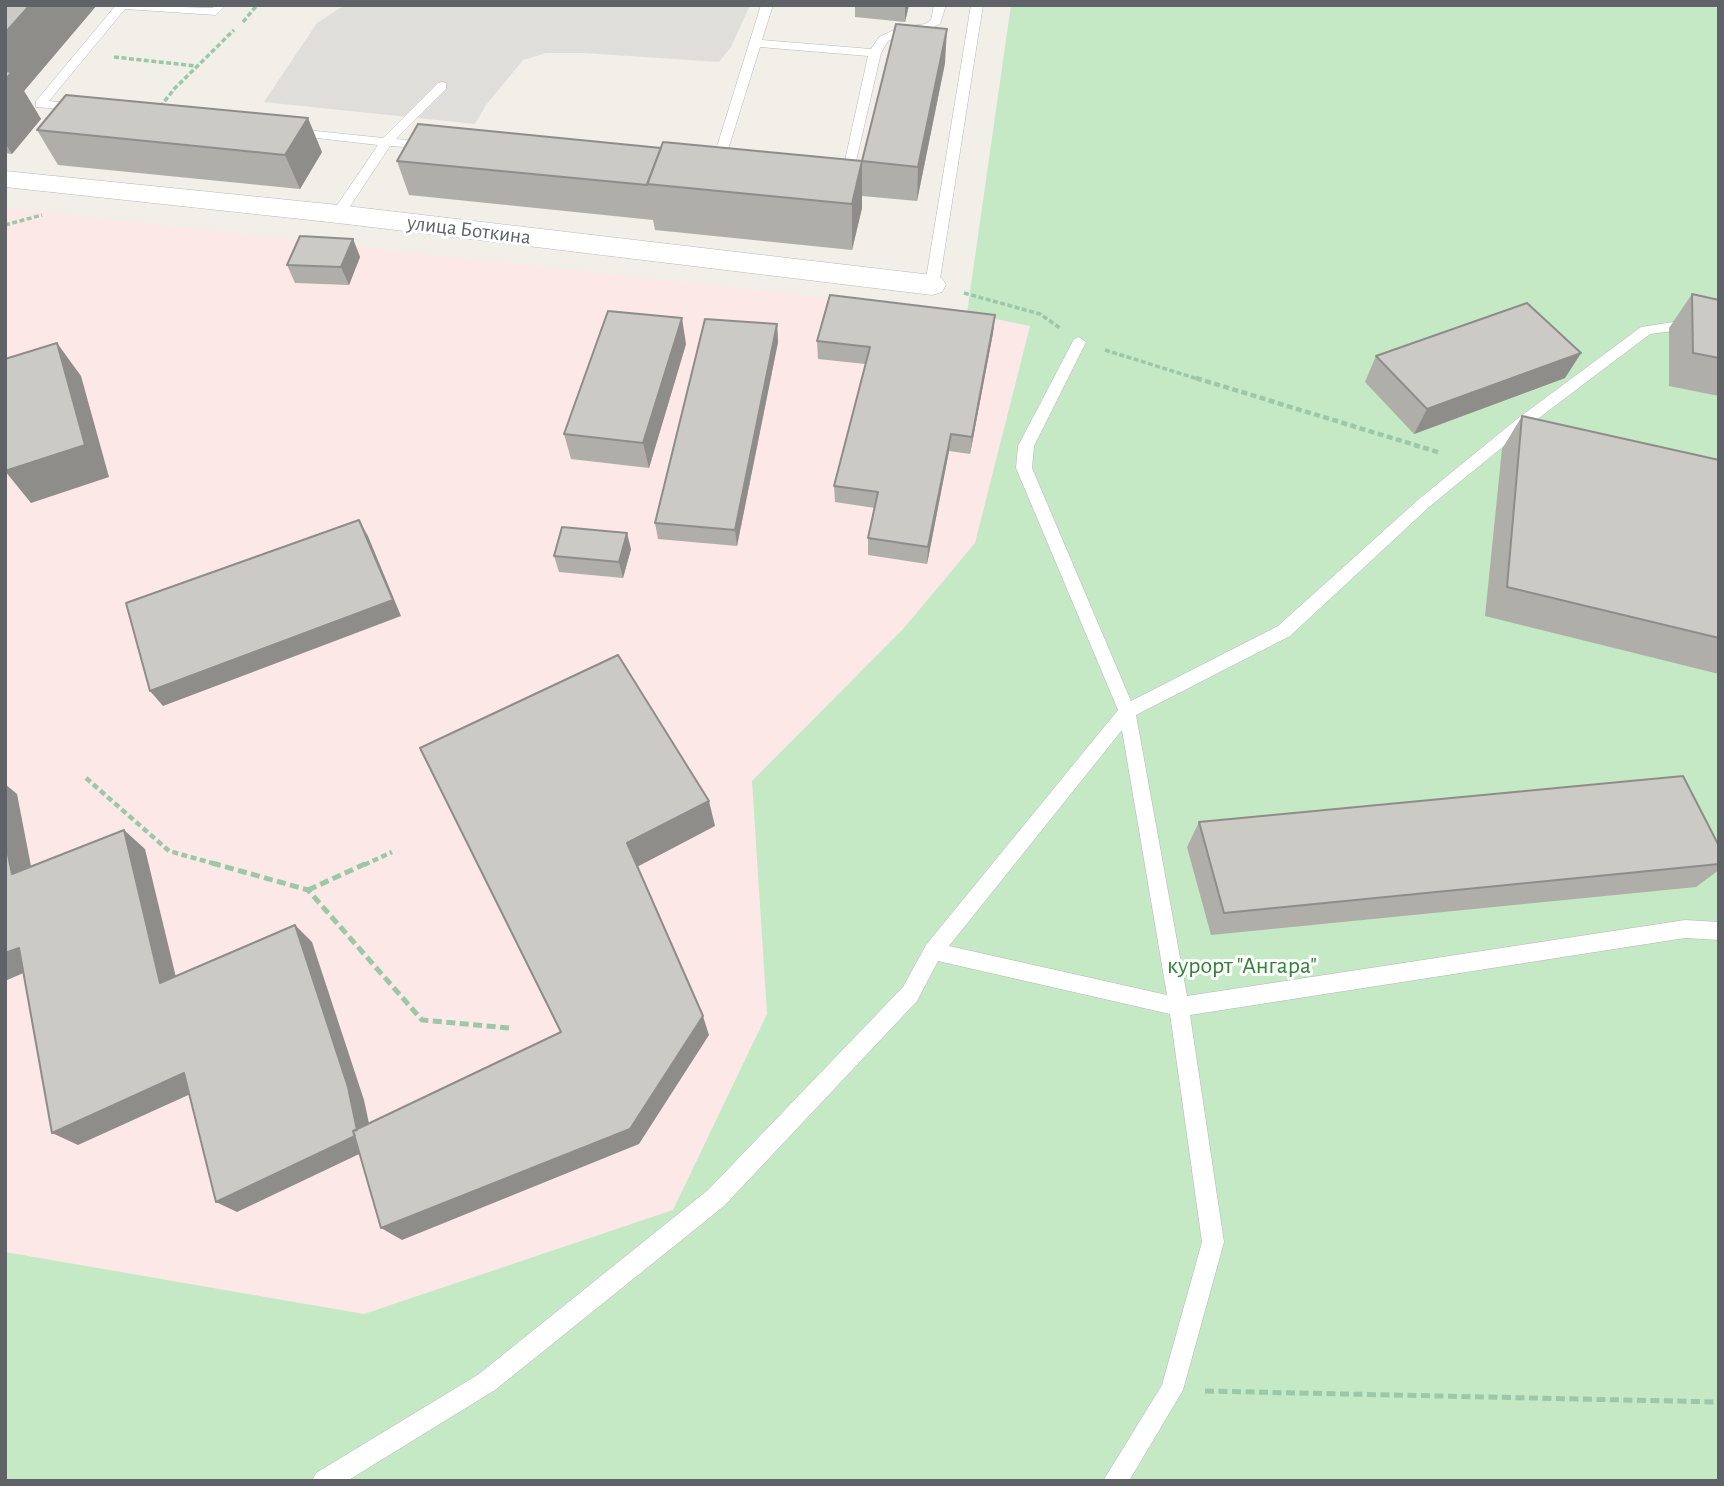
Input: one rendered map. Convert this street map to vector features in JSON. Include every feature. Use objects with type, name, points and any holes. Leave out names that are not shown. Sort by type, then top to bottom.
[{"type":"street","name":"улица Боткина","points":[[5,179],[338,214],[932,285]]},
{"type":"lane","points":[[91,110],[40,104],[123,5],[216,12],[220,5]]},
{"type":"lane","points":[[716,169],[767,5]]},
{"type":"lane","points":[[821,179],[850,167],[875,52],[883,39],[902,30],[928,27],[936,22],[940,5]]},
{"type":"lane","points":[[932,285],[977,5]]},
{"type":"lane","points":[[755,43],[875,52]]},
{"type":"lane","points":[[338,214],[386,142],[442,86]]},
{"type":"lane","points":[[276,130],[441,146]]},
{"type":"lane","points":[[324,1481],[486,1382],[716,1198],[910,994],[933,951],[1127,711],[1284,631],[1424,503],[1646,330],[1719,320]]},
{"type":"lane","points":[[1079,342],[1026,446],[1024,468],[1127,711],[1179,1007],[1213,1242],[1172,1390],[1115,1481]]},
{"type":"lane","points":[[933,951],[1179,1007],[1685,929],[1719,931]]},
{"type":"path","points":[[153,116],[175,88],[257,5]]},
{"type":"path","points":[[82,53],[197,66]]},
{"type":"path","points":[[932,285],[1040,314],[1079,342],[1473,463]]},
{"type":"path","points":[[86,778],[169,851],[307,890],[422,1020],[509,1028]]},
{"type":"path","points":[[307,890],[392,852]]},
{"type":"path","points":[[1172,1390],[1719,1402]]},
{"type":"shaded area","points":[[345,5],[750,5],[731,47],[719,62],[546,53],[523,60],[486,105],[475,124],[264,102],[317,23]]},
{"type":"shaded area","points":[[5,208],[967,313],[1030,325],[975,543],[904,628],[752,781],[767,1014],[673,1210],[364,1314],[5,1252]]},
{"type":"green space","name":"курорт \"Ангара\"","points":[[1011,5],[1719,5],[1719,1481],[5,1481],[5,1252],[364,1314],[673,1210],[767,1014],[752,781],[904,628],[975,543],[1030,326],[967,313]]},
{"type":"building","points":[[5,5],[30,5],[5,33]]},
{"type":"building","points":[[896,24],[947,29],[918,167],[862,161]]},
{"type":"building","points":[[5,71],[12,72],[5,80]]},
{"type":"building","points":[[66,95],[308,118],[285,155],[37,130]]},
{"type":"building","points":[[418,124],[661,148],[647,185],[397,161]]},
{"type":"building","points":[[663,142],[862,161],[852,204],[647,184]]},
{"type":"building","points":[[300,236],[353,239],[341,267],[287,265]]},
{"type":"building","points":[[1692,294],[1719,300],[1719,358],[1693,353]]},
{"type":"building","points":[[830,295],[995,315],[972,437],[951,434],[928,547],[868,538],[878,492],[834,486],[870,347],[817,341]]},
{"type":"building","points":[[1527,303],[1581,353],[1427,409],[1376,356]]},
{"type":"building","points":[[608,311],[682,318],[643,443],[564,434]]},
{"type":"building","points":[[705,319],[777,324],[735,530],[655,523]]},
{"type":"building","points":[[57,343],[85,445],[5,471],[5,359]]},
{"type":"building","points":[[1522,416],[1719,460],[1719,638],[1507,587]]},
{"type":"building","points":[[359,520],[393,600],[150,691],[126,603]]},
{"type":"building","points":[[562,527],[627,533],[619,562],[554,556]]},
{"type":"building","points":[[618,655],[709,801],[627,843],[703,1016],[630,1129],[381,1228],[353,1131],[561,1032],[420,748]]},
{"type":"building","points":[[1683,776],[1719,846],[1719,864],[1224,913],[1199,822]]},
{"type":"building","points":[[124,830],[160,983],[295,925],[348,1087],[357,1130],[353,1131],[355,1136],[216,1202],[184,1073],[52,1133],[19,948],[5,953],[5,840],[12,874]]}]
